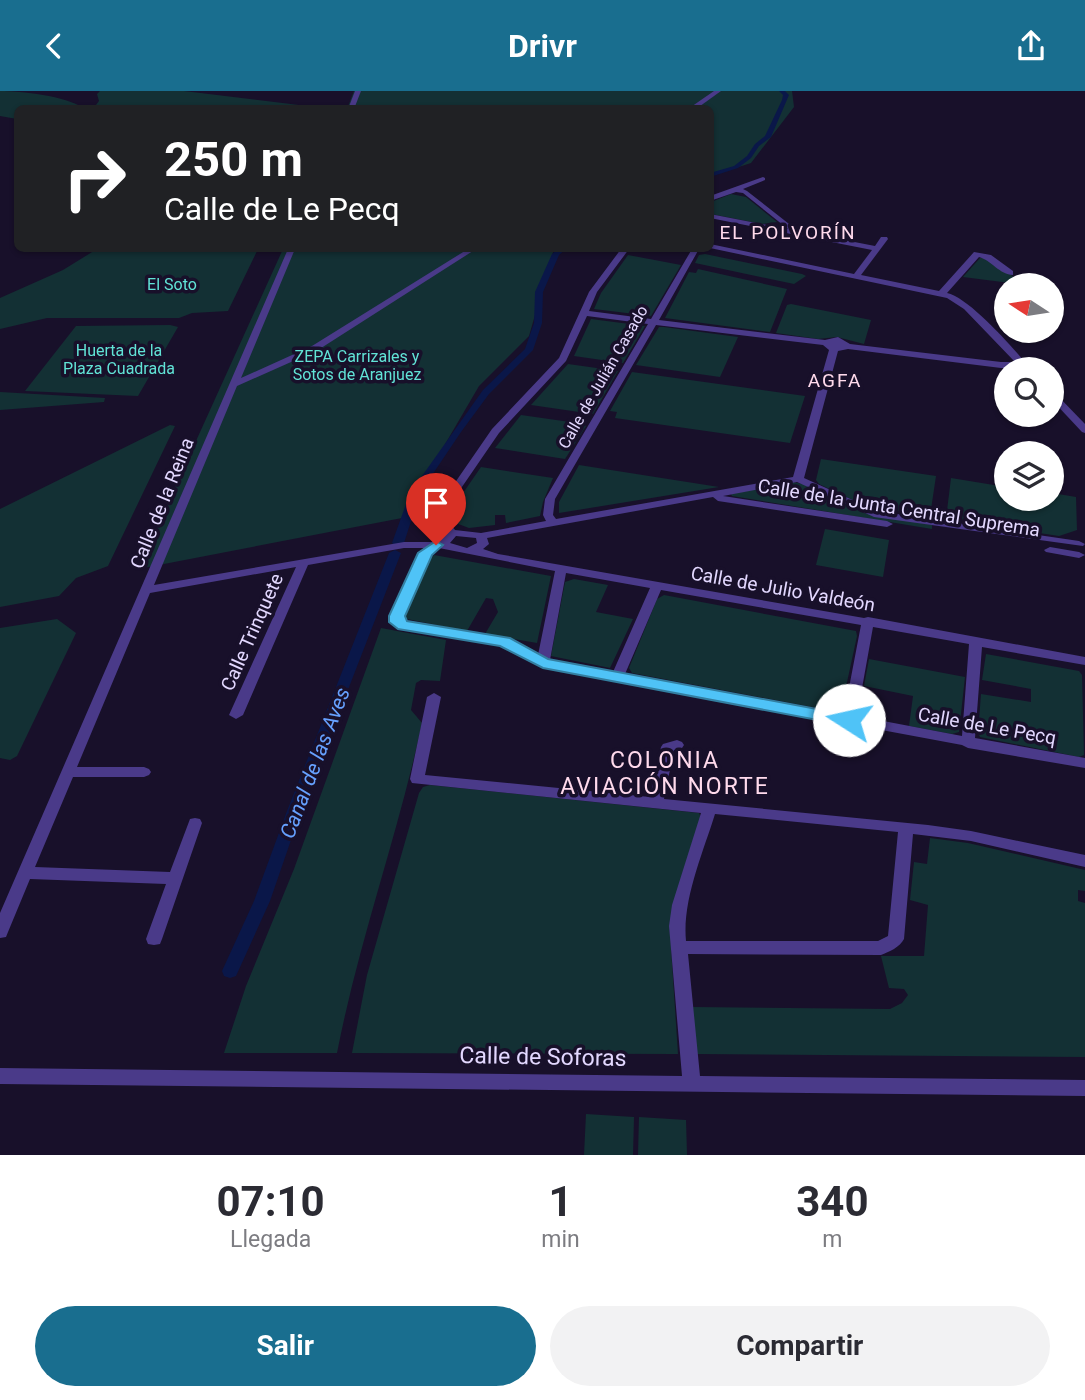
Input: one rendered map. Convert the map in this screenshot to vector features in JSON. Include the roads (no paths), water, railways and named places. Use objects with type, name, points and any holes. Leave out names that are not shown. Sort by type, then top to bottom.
[{"type":"street","points":[[697,105],[718,91]]},
{"type":"street","points":[[714,197],[763,179]]},
{"type":"street","points":[[735,189],[745,192],[799,233]]},
{"type":"street","points":[[714,217],[877,249]]},
{"type":"street","points":[[772,228],[785,223]]},
{"type":"street","points":[[857,275],[884,239]]},
{"type":"street","points":[[714,247],[942,293],[967,307],[1014,357]]},
{"type":"street","name":"Calle de la Reina","points":[[0,932],[148,590],[290,252]]},
{"type":"street","points":[[232,385],[314,348],[467,252]]},
{"type":"street","points":[[440,545],[452,533],[443,522],[441,514],[448,500],[495,431],[563,359],[593,292],[623,252]]},
{"type":"street","name":"Calle de Julián Casado","points":[[553,523],[548,516],[550,499],[694,252]]},
{"type":"street","points":[[942,293],[977,254],[988,257],[1010,273]]},
{"type":"street","points":[[584,313],[830,346],[994,364]]},
{"type":"street","points":[[798,479],[830,346]]},
{"type":"street","points":[[1064,408],[1085,430]]},
{"type":"street","name":"Calle de la Junta Central Suprema","points":[[452,533],[481,536],[798,479],[874,514],[1082,550]]},
{"type":"street","name":"Calle de la Junta Central Suprema","points":[[715,495],[1082,550]]},
{"type":"street","points":[[475,550],[483,544],[481,536]]},
{"type":"street","name":"Calle Trinquete","points":[[148,590],[404,545],[440,545],[467,551],[475,550]]},
{"type":"street","name":"Calle de Le Pecq","points":[[440,545],[425,553],[397,616],[397,622],[505,641],[543,663],[1085,763]]},
{"type":"street","name":"Calle de Julio Valdeón","points":[[475,550],[496,557],[1085,661]]},
{"type":"street","name":"Calle Trinquete","points":[[236,715],[303,564]]},
{"type":"street","points":[[543,663],[561,568]]},
{"type":"street","points":[[617,677],[657,585]]},
{"type":"street","points":[[849,720],[868,621]]},
{"type":"street","points":[[968,743],[976,641]]},
{"type":"street","points":[[434,697],[417,779],[906,828],[971,836],[1085,861]]},
{"type":"street","points":[[656,804],[668,747],[677,745]]},
{"type":"street","points":[[70,772],[144,772]]},
{"type":"street","points":[[692,1085],[677,926],[680,905],[709,809]]},
{"type":"street","points":[[154,939],[195,823]]},
{"type":"street","points":[[679,947],[881,948],[896,939],[906,828]]},
{"type":"street","points":[[26,873],[176,878]]},
{"type":"street","name":"Calle de Soforas","points":[[0,1076],[1085,1088]]},
{"type":"waterway","name":"Canal de las Aves","points":[[714,174],[736,167],[768,137],[785,100],[786,95],[782,91]]},
{"type":"waterway","name":"Canal de las Aves","points":[[398,543],[415,493],[457,431],[486,392],[529,350],[538,323],[539,292],[558,252]]},
{"type":"waterway","name":"Canal de las Aves","points":[[230,971],[262,901],[294,811],[395,553]]},
{"type":"district","name":"EL POLVORÍN","points":[[788,232]]},
{"type":"district","name":"AGFA","points":[[835,380]]},
{"type":"district","name":"COLONIA AVIACIÓN NORTE","points":[[665,773]]},
{"type":"park label","name":"El Soto","points":[[172,284]]},
{"type":"park label","name":"Huerta de la Plaza Cuadrada","points":[[119,359]]},
{"type":"park label","name":"ZEPA Carrizales y Sotos de Aranjuez","points":[[357,365]]}]
